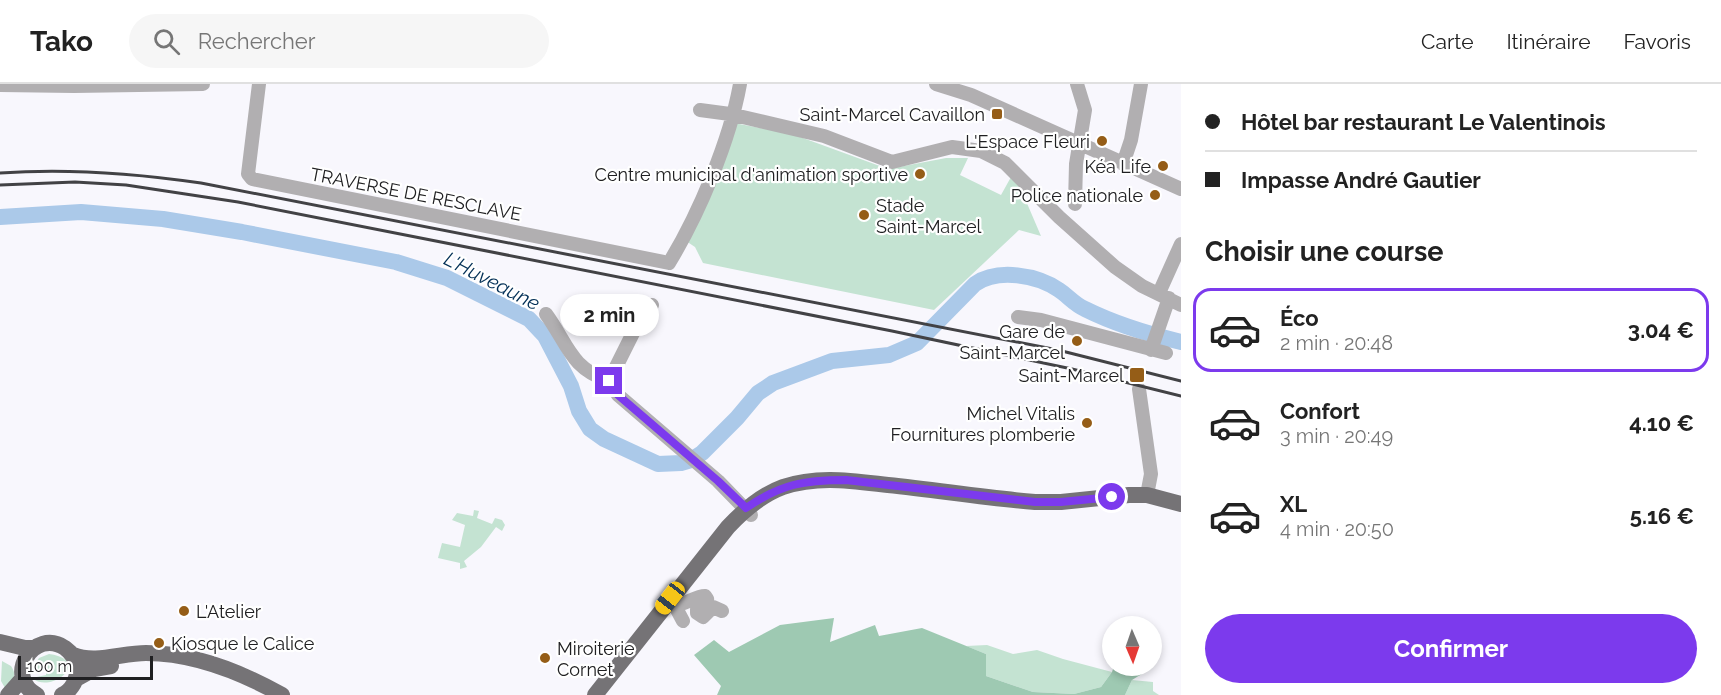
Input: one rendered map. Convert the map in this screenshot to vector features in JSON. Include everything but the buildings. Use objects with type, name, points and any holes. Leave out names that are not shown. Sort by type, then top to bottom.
[{"type":"main road","points":[[604,695],[675,606],[728,526],[775,491],[807,482],[846,480],[1035,502],[1147,495],[1181,504]]},
{"type":"main road","points":[[594,695],[680,586],[697,572]]},
{"type":"main road","points":[[675,606],[680,586]]},
{"type":"main road","points":[[0,642],[25,648],[51,643],[67,649],[73,656],[77,667],[76,679],[72,687],[62,695]]},
{"type":"main road","points":[[8,695],[22,672],[28,653],[34,648]]},
{"type":"main road","points":[[0,653],[14,660],[22,672],[26,686],[37,695]]},
{"type":"main road","points":[[73,656],[85,659],[127,654],[170,655],[203,661],[236,673],[282,695]]},
{"type":"main road","points":[[76,679],[94,669],[132,664],[158,664],[211,674],[257,695]]},
{"type":"street","points":[[0,85],[203,84]]},
{"type":"street","name":"TRAVERSE DE RESCLAVE","points":[[259,84],[248,174],[252,179],[673,257],[704,193],[734,115]]},
{"type":"street","points":[[734,115],[740,84]]},
{"type":"street","points":[[936,84],[971,95],[1181,189]]},
{"type":"street","points":[[1075,204],[1079,144],[1085,110],[1077,84]]},
{"type":"street","points":[[1123,164],[1131,140],[1141,84]]},
{"type":"street","points":[[700,110],[734,115],[824,135],[892,162],[952,147],[981,151],[1005,163],[1059,217],[1115,267],[1142,286],[1170,299]]},
{"type":"street","points":[[1152,347],[1170,299],[1181,244]]},
{"type":"street","points":[[609,381],[634,331],[652,305]]},
{"type":"street","points":[[546,314],[579,365],[594,376],[609,381],[618,395],[748,512]]},
{"type":"street","points":[[1018,316],[1152,347],[1166,353]]},
{"type":"street","points":[[1139,389],[1151,471],[1147,495]]},
{"type":"street","points":[[683,621],[675,606],[685,604],[700,595],[707,599],[697,609],[700,616],[703,617],[713,607],[722,611]]},
{"type":"green space","name":"Stade Saint-Marcel","points":[[734,123],[792,134],[888,169],[946,158],[968,158],[960,175],[1001,195],[1011,177],[1017,180],[1041,236],[1019,230],[934,310],[703,263],[695,247],[686,241]]},
{"type":"green space","points":[[474,510],[479,511],[477,518],[492,524],[495,518],[502,520],[505,525],[502,531],[496,527],[481,547],[464,561],[467,567],[460,569],[460,563],[438,558],[442,543],[460,547],[465,525],[452,520],[457,513],[473,516]]},
{"type":"green space","points":[[834,618],[830,642],[875,625],[879,636],[922,628],[986,654],[986,676],[1033,692],[1074,694],[1101,687],[1109,676],[1138,676],[1132,680],[1125,695],[717,695],[721,686],[694,655],[714,640],[729,652],[780,625]]},
{"type":"green space","points":[[987,645],[1013,654],[1037,650],[1102,669],[1102,676],[1109,676],[1101,687],[1074,694],[1033,692],[986,676],[986,654],[966,646]]},
{"type":"green space","points":[[49,654],[62,657],[68,663],[68,669],[64,675],[49,682],[40,682],[32,678],[46,675],[46,669],[31,670],[39,658]]},
{"type":"green space","points":[[2,661],[11,666],[14,673],[12,681],[5,688],[1,681]]},
{"type":"green space","points":[[1132,680],[1153,682],[1153,691],[1159,695],[1125,695]]},
{"type":"waterway","name":"L'Huveaune","points":[[0,217],[81,212],[163,219],[396,262],[447,278],[529,319],[545,336],[571,386],[579,411],[590,429],[604,439],[658,464],[681,463],[702,453],[758,393],[773,383],[832,361],[889,355],[917,343],[975,284],[995,276],[1017,275],[1040,280],[1096,314],[1156,336],[1181,342]]},
{"type":"railway","points":[[0,173],[100,172],[201,183],[1058,350],[1181,381]]},
{"type":"railway","points":[[0,185],[75,182],[126,185],[238,202],[892,331],[1072,369],[1181,396]]},
{"type":"place","name":"Saint-Marcel Cavaillon","points":[[997,114]]},
{"type":"place","name":"L'Espace Fleuri","points":[[1102,141]]},
{"type":"place","name":"Kéa Life","points":[[1163,166]]},
{"type":"place","name":"Centre municipal d'animation sportive","points":[[920,174]]},
{"type":"place","name":"Police nationale","points":[[1155,195]]},
{"type":"place","name":"Stade Saint-Marcel","points":[[864,215]]},
{"type":"place","name":"Gare de Saint-Marcel","points":[[1077,341]]},
{"type":"place","name":"Saint-Marcel","points":[[1137,375]]},
{"type":"place","name":"Michel Vitalis Fournitures plomberie","points":[[1087,423]]},
{"type":"place","name":"L'Atelier","points":[[184,611]]},
{"type":"place","name":"Kiosque le Calice","points":[[159,643]]},
{"type":"place","name":"Miroiterie Cornet","points":[[545,658]]},
{"type":"route","points":[[609,381],[618,395],[746,508],[784,487],[828,480],[846,480],[1035,502],[1112,497]]}]
